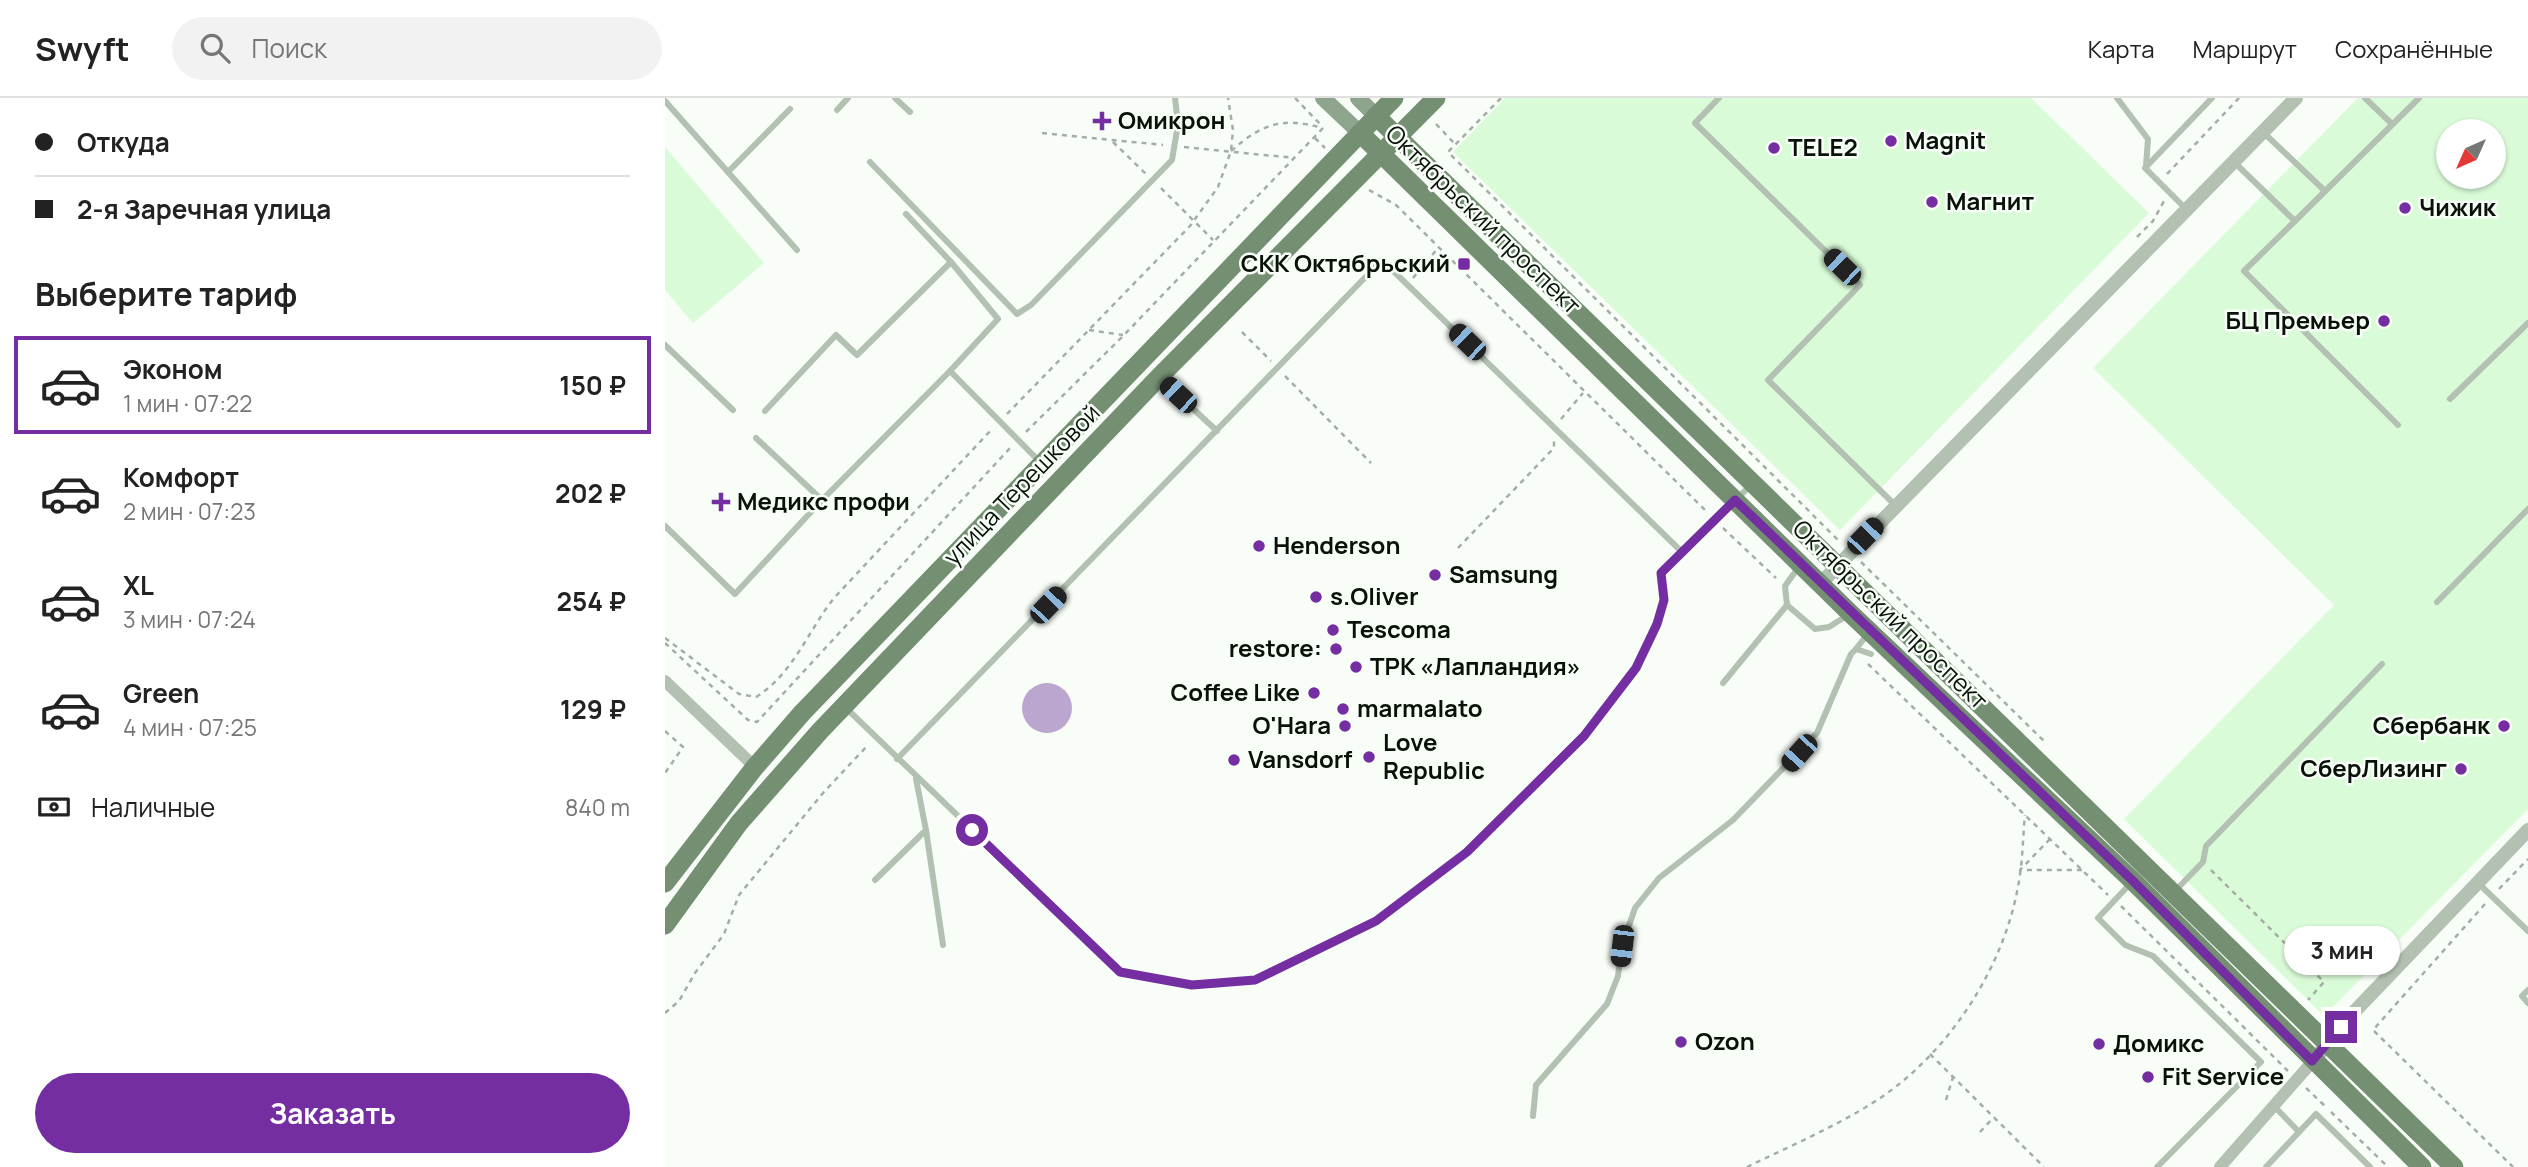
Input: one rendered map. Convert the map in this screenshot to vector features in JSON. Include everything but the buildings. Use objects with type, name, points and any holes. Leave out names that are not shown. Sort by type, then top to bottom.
[{"type":"main road","name":"Октябрьский проспект","points":[[1323,98],[1850,613],[2133,881],[2422,1167]]},
{"type":"main road","name":"Октябрьский проспект","points":[[1358,98],[2453,1167]]},
{"type":"main road","name":"улица Терешковой","points":[[665,883],[755,767],[1040,462],[1394,98]]},
{"type":"main road","name":"улица Терешковой","points":[[665,925],[739,822],[844,706],[1159,377],[1436,98]]},
{"type":"street","points":[[1821,583],[2296,98]]},
{"type":"street","points":[[665,681],[755,767]]},
{"type":"street","points":[[2220,1167],[2275,1107],[2327,1043],[2528,830]]},
{"type":"lane","points":[[837,110],[848,98]]},
{"type":"lane","points":[[895,98],[910,113]]},
{"type":"lane","points":[[870,162],[1017,314],[1031,305],[1172,160],[1178,124],[1175,98]]},
{"type":"lane","points":[[1719,98],[1695,123],[1860,285],[1768,380],[1895,505]]},
{"type":"lane","points":[[2117,98],[2148,139],[2145,168]]},
{"type":"lane","points":[[2145,168],[2212,98]]},
{"type":"lane","points":[[2365,98],[2392,124]]},
{"type":"lane","points":[[2398,425],[2244,271],[2419,98]]},
{"type":"lane","points":[[668,101],[797,250]]},
{"type":"lane","points":[[728,172],[790,109]]},
{"type":"lane","points":[[2263,131],[2325,191]]},
{"type":"lane","points":[[2234,162],[2295,221]]},
{"type":"lane","points":[[2145,168],[2186,209]]},
{"type":"lane","points":[[665,526],[735,594],[998,319],[951,262],[905,214]]},
{"type":"lane","points":[[897,759],[1382,260],[1682,552]]},
{"type":"lane","points":[[765,411],[836,335],[857,355],[951,262]]},
{"type":"lane","points":[[2450,398],[2528,323]]},
{"type":"lane","points":[[665,345],[733,410]]},
{"type":"lane","points":[[950,371],[1040,462]]},
{"type":"lane","points":[[1159,377],[1217,432]]},
{"type":"lane","points":[[756,438],[822,500]]},
{"type":"lane","points":[[844,706],[1120,972],[1192,985],[1255,980],[1386,913],[1467,852],[1584,736],[1636,668],[1657,624],[1664,600],[1661,573],[1752,485]]},
{"type":"lane","points":[[2437,602],[2528,509]]},
{"type":"lane","points":[[1801,564],[1785,586],[1787,605],[1815,629],[1829,627],[1850,613]]},
{"type":"lane","points":[[1723,683],[1787,605]]},
{"type":"lane","points":[[1533,1116],[1536,1085],[1607,1004],[1618,976],[1622,946],[1635,908],[1658,878],[1733,820],[1818,733],[1851,654],[1870,631]]},
{"type":"lane","points":[[1856,649],[1871,654]]},
{"type":"lane","points":[[2172,893],[2203,862],[2206,846],[2382,664]]},
{"type":"lane","points":[[916,777],[943,944]]},
{"type":"lane","points":[[875,880],[926,830]]},
{"type":"lane","points":[[2133,881],[2098,918],[2126,945],[2153,956],[2261,1062],[2157,1167]]},
{"type":"lane","points":[[2477,882],[2528,932]]},
{"type":"lane","points":[[2528,990],[2522,996],[2528,1003]]},
{"type":"lane","points":[[2275,1107],[2299,1132]]},
{"type":"lane","points":[[2266,1167],[2316,1114],[2370,1167]]},
{"type":"path","points":[[665,640],[739,694],[756,697],[786,672],[816,621],[834,598],[1001,420],[1190,226],[1192,219],[1218,187],[1231,151],[1233,130],[1228,98]]},
{"type":"path","points":[[1295,98],[1323,128]]},
{"type":"path","points":[[1501,98],[1448,152],[2050,747]]},
{"type":"path","points":[[2134,241],[2161,209],[2167,190],[2167,171],[2239,98]]},
{"type":"path","points":[[1231,151],[1271,123],[1300,122],[1323,128]]},
{"type":"path","points":[[1436,124],[1455,144]]},
{"type":"path","points":[[1323,128],[1315,138],[1328,151]]},
{"type":"path","points":[[1112,140],[1213,240]]},
{"type":"path","points":[[1366,188],[1396,205],[1570,379]]},
{"type":"path","points":[[1407,284],[1438,248]]},
{"type":"path","points":[[1089,330],[1124,335]]},
{"type":"path","points":[[1242,332],[1371,463]]},
{"type":"path","points":[[1458,548],[1554,448],[1555,426],[1583,393]]},
{"type":"path","points":[[665,640],[729,703]]},
{"type":"path","points":[[1865,660],[2264,1046]]},
{"type":"path","points":[[665,731],[683,747],[665,773]]},
{"type":"path","points":[[665,1013],[679,1001],[695,973],[724,934],[739,895],[823,793],[875,737]]},
{"type":"path","points":[[1747,1167],[1868,1106],[1930,1054],[1948,1035],[1985,980],[2008,924],[2021,870],[2025,815]]},
{"type":"path","points":[[2021,870],[2050,839]]},
{"type":"path","points":[[2513,1167],[2374,1030],[2528,859]]},
{"type":"path","points":[[2203,862],[2324,982],[2308,1000],[2299,991]]},
{"type":"path","points":[[2021,870],[2082,870]]},
{"type":"path","points":[[1930,1054],[2044,1167]]},
{"type":"path","points":[[1946,1100],[1953,1077]]},
{"type":"path","points":[[2312,1094],[2388,1167]]},
{"type":"path","points":[[1979,1132],[1994,1117]]},
{"type":"shaded area","points":[[1505,98],[2031,98],[2149,213],[1840,530],[1453,152]]},
{"type":"shaded area","points":[[2358,98],[2528,98],[2528,809],[2324,1016],[2124,819],[2334,605],[2093,368]]},
{"type":"shaded area","points":[[665,147],[764,263],[693,323],[665,290]]},
{"type":"shaded area","points":[[1047,683],[1064,691],[1072,708],[1064,725],[1047,733],[1030,725],[1022,708],[1030,691]]},
{"type":"place","name":"Омикрон","points":[[1102,121]]},
{"type":"place","name":"Magnit","points":[[1891,141]]},
{"type":"place","name":"TELE2","points":[[1774,148]]},
{"type":"place","name":"Магнит","points":[[1932,202]]},
{"type":"place","name":"Чижик","points":[[2405,208]]},
{"type":"place","name":"СКК Октябрьский","points":[[1464,264]]},
{"type":"place","name":"БЦ Премьер","points":[[2384,321]]},
{"type":"place","name":"Медикс профи","points":[[721,502]]},
{"type":"place","name":"Henderson","points":[[1259,546]]},
{"type":"place","name":"Samsung","points":[[1435,575]]},
{"type":"place","name":"s.Oliver","points":[[1316,597]]},
{"type":"place","name":"Tescoma","points":[[1333,630]]},
{"type":"place","name":"restore:","points":[[1336,649]]},
{"type":"place","name":"ТРК «Лапландия»","points":[[1356,667]]},
{"type":"place","name":"Coffee Like","points":[[1314,693]]},
{"type":"place","name":"marmalato","points":[[1343,709]]},
{"type":"place","name":"O'Hara","points":[[1345,726]]},
{"type":"place","name":"Сбербанк","points":[[2504,726]]},
{"type":"place","name":"Love Republic","points":[[1369,757]]},
{"type":"place","name":"Vansdorf","points":[[1234,760]]},
{"type":"place","name":"СберЛизинг","points":[[2461,769]]},
{"type":"place","name":"Ozon","points":[[1681,1042]]},
{"type":"place","name":"Домикс","points":[[2099,1044]]},
{"type":"place","name":"Fit Service","points":[[2148,1077]]},
{"type":"route","points":[[972,830],[1120,972],[1192,985],[1255,980],[1376,921],[1467,852],[1584,736],[1636,668],[1657,624],[1664,600],[1661,573],[1735,500],[1850,613],[2133,881],[2312,1061],[2341,1027]]}]
